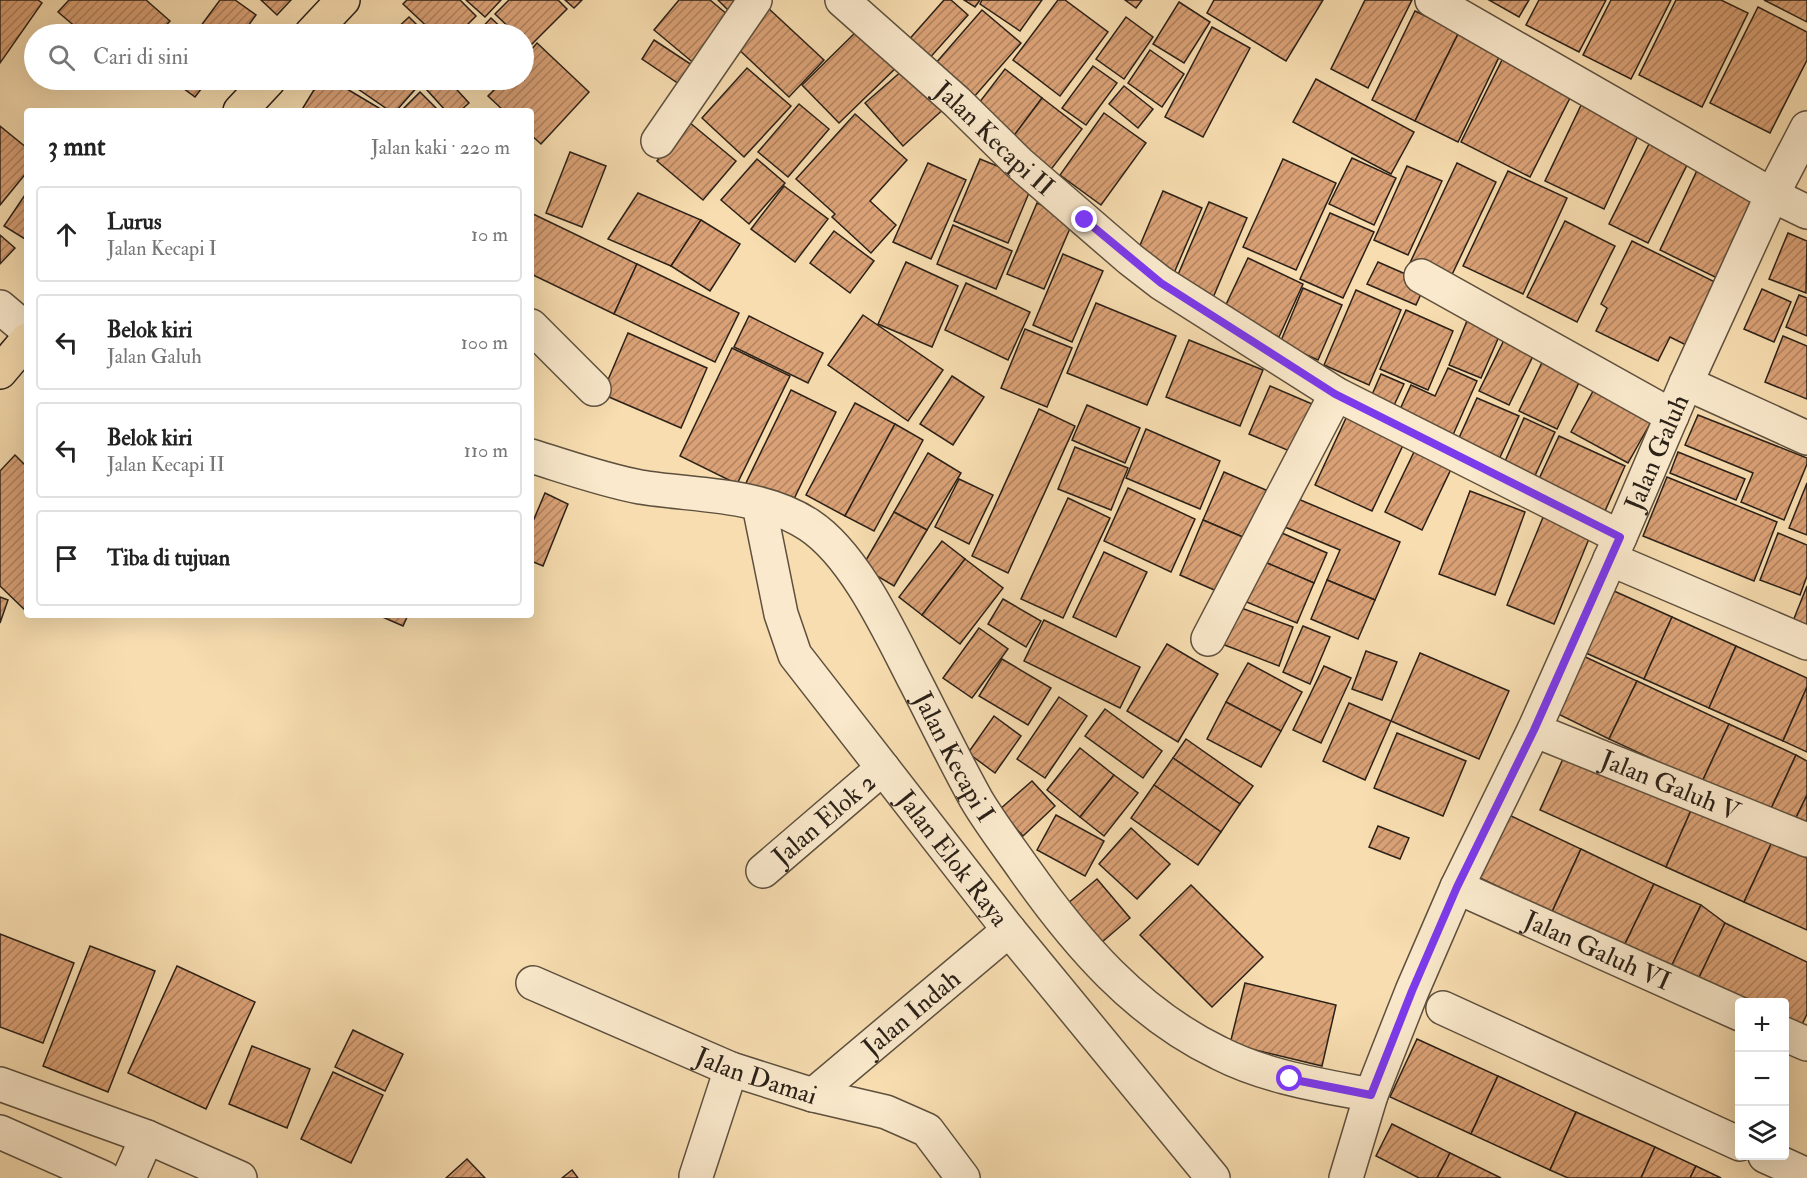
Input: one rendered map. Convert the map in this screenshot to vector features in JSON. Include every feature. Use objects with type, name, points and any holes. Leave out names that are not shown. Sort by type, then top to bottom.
[{"type":"main road","points":[[320,24],[343,0]]},
{"type":"main road","points":[[243,108],[260,90]]},
{"type":"main road","points":[[0,372],[24,344]]},
{"type":"street","points":[[658,141],[755,0]]},
{"type":"street","name":"Jalan Kecapi II","points":[[842,0],[957,102],[1019,163],[1130,259],[1170,290],[1335,394],[1615,548],[1807,642]]},
{"type":"street","points":[[1432,0],[1772,195],[1807,212]]},
{"type":"street","name":"Jalan Galuh","points":[[1346,1178],[1371,1095],[1412,991],[1457,887],[1534,730],[1686,383],[1772,195],[1807,128]]},
{"type":"street","points":[[1421,276],[1672,416]]},
{"type":"street","points":[[0,307],[24,327]]},
{"type":"street","points":[[534,329],[594,389]]},
{"type":"street","points":[[1686,383],[1807,438]]},
{"type":"street","points":[[1208,639],[1335,394]]},
{"type":"street","name":"Jalan Kecapi I","points":[[534,457],[638,486],[759,505],[794,517],[810,526],[827,539],[846,562],[887,628],[978,801],[1044,898],[1083,947],[1118,982],[1171,1027],[1219,1054],[1290,1079],[1371,1095]]},
{"type":"street","name":"Jalan Elok Raya","points":[[759,505],[781,614],[795,655],[1009,930],[1214,1178]]},
{"type":"street","name":"Jalan Galuh V","points":[[1534,730],[1807,840]]},
{"type":"street","name":"Jalan Elok 2","points":[[763,871],[883,768]]},
{"type":"street","name":"Jalan Galuh VI","points":[[1457,887],[1735,1012]]},
{"type":"street","name":"Jalan Indah","points":[[813,1095],[1009,930]]},
{"type":"street","name":"Jalan Damai","points":[[533,983],[731,1069],[813,1095],[886,1112],[927,1130],[963,1178]]},
{"type":"street","points":[[1443,1008],[1735,1142]]},
{"type":"street","points":[[1789,1036],[1807,1044]]},
{"type":"street","points":[[696,1176],[731,1069]]},
{"type":"street","points":[[0,1084],[147,1137],[240,1178]]},
{"type":"street","points":[[56,1168],[76,1110]]},
{"type":"street","points":[[0,1132],[56,1168],[104,1178]]},
{"type":"street","points":[[129,1178],[147,1137]]},
{"type":"street","points":[[1776,1160],[1807,1175]]},
{"type":"building","points":[[0,0],[38,0],[42,3],[27,24],[24,24],[24,29],[0,63]]},
{"type":"building","points":[[69,0],[146,0],[170,21],[167,24],[72,24],[58,12]]},
{"type":"building","points":[[220,0],[235,0],[256,15],[249,24],[202,24]]},
{"type":"building","points":[[261,0],[291,0],[277,15]]},
{"type":"building","points":[[407,0],[460,0],[476,16],[468,24],[424,24],[403,4]]},
{"type":"building","points":[[466,0],[501,0],[485,17]]},
{"type":"building","points":[[509,0],[558,0],[567,9],[534,42],[534,24],[506,24],[495,14]]},
{"type":"building","points":[[565,0],[582,0],[574,8]]},
{"type":"building","points":[[679,0],[710,0],[734,20],[696,65],[654,30]]},
{"type":"building","points":[[718,0],[750,0],[734,16]]},
{"type":"building","points":[[944,0],[951,0],[968,15],[927,61],[906,43]]},
{"type":"building","points":[[964,0],[980,0],[975,7]]},
{"type":"building","points":[[982,0],[1042,0],[1020,31],[980,4]]},
{"type":"building","points":[[1058,0],[1065,0],[1108,32],[1060,96],[1013,60]]},
{"type":"building","points":[[1125,0],[1142,0],[1136,8]]},
{"type":"building","points":[[1214,0],[1323,0],[1286,61],[1207,13]]},
{"type":"building","points":[[1365,0],[1412,0],[1368,88],[1331,69]]},
{"type":"building","points":[[1489,0],[1529,0],[1519,17]]},
{"type":"building","points":[[1539,0],[1606,0],[1579,52],[1526,25]]},
{"type":"building","points":[[1611,0],[1671,0],[1631,79],[1583,55]]},
{"type":"building","points":[[1676,0],[1721,0],[1748,13],[1702,107],[1639,75]]},
{"type":"building","points":[[1764,0],[1807,0],[1807,22]]},
{"type":"building","points":[[1179,2],[1210,22],[1184,63],[1153,44]]},
{"type":"building","points":[[767,7],[824,60],[789,97],[733,44]]},
{"type":"building","points":[[1758,7],[1807,32],[1807,60],[1770,133],[1710,103]]},
{"type":"building","points":[[982,10],[1021,43],[967,105],[929,71]]},
{"type":"building","points":[[1415,11],[1459,32],[1415,121],[1372,100]]},
{"type":"building","points":[[409,17],[416,24],[402,24]]},
{"type":"building","points":[[1126,17],[1153,37],[1124,79],[1096,59]]},
{"type":"building","points":[[491,18],[497,24],[485,24]]},
{"type":"building","points":[[862,26],[900,64],[839,123],[802,85]]},
{"type":"building","points":[[1212,27],[1250,48],[1203,137],[1165,117]]},
{"type":"building","points":[[1459,32],[1501,53],[1458,142],[1415,121]]},
{"type":"building","points":[[654,40],[698,69],[685,88],[642,59]]},
{"type":"building","points":[[537,43],[589,92],[541,144],[534,138],[534,108],[501,108],[488,96],[494,90],[534,90],[534,46]]},
{"type":"building","points":[[1150,50],[1184,74],[1162,107],[1128,83]]},
{"type":"building","points":[[1505,54],[1575,88],[1530,177],[1461,142]]},
{"type":"building","points":[[911,63],[948,105],[903,146],[865,103]]},
{"type":"building","points":[[1093,66],[1117,83],[1086,125],[1062,108]]},
{"type":"building","points":[[747,68],[791,106],[744,157],[702,118]]},
{"type":"building","points":[[1005,69],[1042,98],[1010,141],[972,112]]},
{"type":"building","points":[[1316,79],[1414,132],[1391,174],[1293,122]]},
{"type":"building","points":[[1124,86],[1153,109],[1138,128],[1109,104]]},
{"type":"building","points":[[186,90],[200,90],[195,97]]},
{"type":"building","points":[[314,90],[349,90],[379,108],[303,108]]},
{"type":"building","points":[[360,90],[415,90],[399,108],[386,108]]},
{"type":"building","points":[[427,90],[457,90],[469,103],[463,108],[443,108]]},
{"type":"building","points":[[420,92],[436,108],[404,108]]},
{"type":"building","points":[[1042,98],[1082,129],[1049,172],[1010,141]]},
{"type":"building","points":[[1584,99],[1642,127],[1604,209],[1545,181]]},
{"type":"building","points":[[799,104],[829,129],[788,177],[758,152]]},
{"type":"building","points":[[1104,113],[1146,143],[1101,205],[1060,175]]},
{"type":"building","points":[[855,114],[907,160],[870,201],[896,225],[871,253],[832,217],[835,214],[796,179]]},
{"type":"building","points":[[689,122],[736,161],[703,200],[657,161]]},
{"type":"building","points":[[0,126],[24,146],[24,176],[0,205]]},
{"type":"building","points":[[1651,140],[1690,159],[1648,243],[1609,224]]},
{"type":"building","points":[[570,152],[606,166],[582,227],[546,213]]},
{"type":"building","points":[[1352,158],[1396,178],[1374,225],[1329,204]]},
{"type":"building","points":[[757,159],[785,183],[749,224],[721,200]]},
{"type":"building","points":[[980,159],[1034,181],[1008,243],[954,221]]},
{"type":"building","points":[[1283,159],[1336,183],[1296,270],[1243,247]]},
{"type":"building","points":[[928,163],[966,180],[931,259],[893,242]]},
{"type":"building","points":[[1457,163],[1496,182],[1448,283],[1409,265]]},
{"type":"building","points":[[1700,164],[1758,192],[1717,278],[1660,250]]},
{"type":"building","points":[[1407,166],[1442,181],[1408,255],[1374,240]]},
{"type":"building","points":[[1508,171],[1567,198],[1523,294],[1463,266]]},
{"type":"building","points":[[784,186],[828,219],[795,262],[751,229]]},
{"type":"building","points":[[1163,191],[1202,208],[1174,273],[1135,257]]},
{"type":"building","points":[[638,193],[701,220],[671,266],[608,239]]},
{"type":"building","points":[[24,196],[24,238],[4,226]]},
{"type":"building","points":[[1209,202],[1247,218],[1212,300],[1174,284]]},
{"type":"building","points":[[1037,203],[1074,219],[1044,289],[1007,274]]},
{"type":"building","points":[[1330,213],[1374,232],[1343,298],[1300,279]]},
{"type":"building","points":[[534,214],[637,264],[614,314],[534,275]]},
{"type":"building","points":[[701,220],[740,244],[710,291],[671,266]]},
{"type":"building","points":[[1565,221],[1615,246],[1577,322],[1527,297]]},
{"type":"building","points":[[953,225],[1012,251],[996,289],[937,264]]},
{"type":"building","points":[[834,231],[874,261],[850,293],[810,263]]},
{"type":"building","points":[[1788,233],[1807,241],[1806,293],[1769,279]]},
{"type":"building","points":[[0,235],[15,248],[0,264]]},
{"type":"building","points":[[1632,241],[1719,284],[1688,346],[1670,337],[1658,361],[1596,331],[1607,308],[1601,304]]},
{"type":"building","points":[[1063,254],[1103,271],[1072,342],[1033,325]]},
{"type":"building","points":[[1248,258],[1303,284],[1279,337],[1223,311]]},
{"type":"building","points":[[906,262],[958,286],[932,347],[878,324]]},
{"type":"building","points":[[1378,262],[1426,283],[1416,305],[1367,284]]},
{"type":"building","points":[[637,264],[739,313],[715,362],[614,314]]},
{"type":"building","points":[[966,283],[1030,312],[1008,360],[945,330]]},
{"type":"building","points":[[1303,288],[1342,305],[1318,360],[1280,343]]},
{"type":"building","points":[[1762,289],[1791,302],[1774,342],[1744,329]]},
{"type":"building","points":[[1356,290],[1401,310],[1369,385],[1324,365]]},
{"type":"building","points":[[1799,295],[1807,298],[1807,336],[1786,327]]},
{"type":"building","points":[[1096,303],[1176,336],[1147,405],[1067,373]]},
{"type":"building","points":[[1406,310],[1453,331],[1428,390],[1380,369]]},
{"type":"building","points":[[1471,311],[1504,325],[1481,378],[1449,365]]},
{"type":"building","points":[[863,315],[943,370],[908,421],[828,365]]},
{"type":"building","points":[[749,316],[823,353],[808,383],[734,347]]},
{"type":"building","points":[[1025,329],[1072,348],[1047,407],[1001,388]]},
{"type":"building","points":[[1508,332],[1538,346],[1509,405],[1479,391]]},
{"type":"building","points":[[628,333],[707,368],[681,428],[602,394]]},
{"type":"building","points":[[1783,336],[1807,346],[1807,399],[1765,382]]},
{"type":"building","points":[[1189,340],[1263,370],[1240,426],[1166,397]]},
{"type":"building","points":[[732,348],[790,376],[737,484],[680,456]]},
{"type":"building","points":[[1546,354],[1584,372],[1557,429],[1519,411]]},
{"type":"building","points":[[1448,368],[1477,381],[1448,446],[1397,416],[1411,385],[1435,396]]},
{"type":"building","points":[[1381,374],[1404,384],[1389,416],[1367,406]]},
{"type":"building","points":[[952,376],[984,397],[953,445],[920,424]]},
{"type":"building","points":[[1598,382],[1656,413],[1628,463],[1571,432]]},
{"type":"building","points":[[1270,386],[1312,404],[1292,452],[1249,434]]},
{"type":"building","points":[[791,390],[836,412],[791,505],[746,483]]},
{"type":"building","points":[[1477,398],[1519,416],[1495,468],[1454,449]]},
{"type":"building","points":[[855,403],[895,424],[845,516],[806,495]]},
{"type":"building","points":[[1087,405],[1140,428],[1125,463],[1072,440]]},
{"type":"building","points":[[1039,409],[1075,426],[1008,573],[972,556]]},
{"type":"building","points":[[1698,415],[1807,458],[1807,464],[1784,520],[1741,502],[1753,473],[1685,445]]},
{"type":"building","points":[[1347,416],[1404,443],[1372,511],[1315,485]]},
{"type":"building","points":[[1524,418],[1555,432],[1533,480],[1503,466]]},
{"type":"building","points":[[895,424],[923,440],[874,531],[845,516]]},
{"type":"building","points":[[1146,429],[1220,461],[1200,509],[1126,478]]},
{"type":"building","points":[[1559,436],[1625,466],[1605,511],[1538,481]]},
{"type":"building","points":[[1075,447],[1128,468],[1111,510],[1058,489]]},
{"type":"building","points":[[1415,450],[1452,467],[1422,530],[1385,512]]},
{"type":"building","points":[[1678,452],[1745,479],[1736,500],[1670,473]]},
{"type":"building","points":[[928,453],[961,473],[927,530],[894,512]]},
{"type":"building","points":[[15,455],[24,464],[24,609],[0,586],[0,471]]},
{"type":"building","points":[[1224,472],[1273,493],[1252,541],[1203,520]]},
{"type":"building","points":[[1667,477],[1777,522],[1754,581],[1643,536]]},
{"type":"building","points":[[959,479],[993,495],[969,544],[935,527]]},
{"type":"building","points":[[1807,483],[1807,535],[1789,528]]},
{"type":"building","points":[[1128,488],[1195,519],[1171,572],[1104,541]]},
{"type":"building","points":[[1470,491],[1525,512],[1495,595],[1439,574]]},
{"type":"building","points":[[545,493],[568,504],[543,566],[534,562],[534,519]]},
{"type":"building","points":[[1291,496],[1400,542],[1375,600],[1327,580],[1340,550],[1280,525]]},
{"type":"building","points":[[1068,498],[1110,518],[1063,618],[1021,599]]},
{"type":"building","points":[[894,512],[927,530],[894,586],[862,567]]},
{"type":"building","points":[[1544,515],[1591,534],[1554,624],[1507,605]]},
{"type":"building","points":[[1203,520],[1252,541],[1228,596],[1180,575]]},
{"type":"building","points":[[1273,529],[1327,553],[1314,583],[1260,560]]},
{"type":"building","points":[[1778,533],[1807,545],[1807,576],[1800,595],[1760,580]]},
{"type":"building","points":[[942,541],[965,559],[922,615],[899,597]]},
{"type":"building","points":[[1104,552],[1147,572],[1116,637],[1073,617]]},
{"type":"building","points":[[965,559],[1003,588],[960,644],[922,615]]},
{"type":"building","points":[[1260,560],[1314,583],[1297,623],[1242,600]]},
{"type":"building","points":[[1327,580],[1375,600],[1358,639],[1311,619]]},
{"type":"building","points":[[1807,586],[1807,633],[1791,626]]},
{"type":"building","points":[[1614,591],[1672,617],[1644,679],[1586,653]]},
{"type":"building","points":[[0,597],[8,600],[0,623]]},
{"type":"building","points":[[1003,599],[1041,621],[1026,647],[988,624]]},
{"type":"building","points":[[1236,606],[1293,627],[1279,666],[1222,644]]},
{"type":"building","points":[[1672,617],[1736,646],[1709,708],[1644,679]]},
{"type":"building","points":[[385,618],[407,618],[403,626]]},
{"type":"building","points":[[1044,620],[1140,667],[1120,708],[1024,661]]},
{"type":"building","points":[[1303,626],[1330,637],[1310,684],[1283,672]]},
{"type":"building","points":[[979,628],[1008,649],[972,698],[943,678]]},
{"type":"building","points":[[1167,644],[1218,674],[1178,742],[1127,711]]},
{"type":"building","points":[[1736,646],[1807,678],[1807,687],[1783,741],[1709,708]]},
{"type":"building","points":[[1366,651],[1397,662],[1382,700],[1352,689]]},
{"type":"building","points":[[1420,653],[1509,691],[1479,759],[1391,721]]},
{"type":"building","points":[[1579,654],[1637,681],[1609,739],[1552,711]]},
{"type":"building","points":[[1002,659],[1051,688],[1028,725],[979,696]]},
{"type":"building","points":[[1248,663],[1302,692],[1281,731],[1226,702]]},
{"type":"building","points":[[1324,666],[1351,678],[1321,743],[1293,730]]},
{"type":"building","points":[[1637,681],[1729,724],[1702,782],[1609,739]]},
{"type":"building","points":[[1807,687],[1807,752],[1783,741]]},
{"type":"building","points":[[1059,697],[1087,716],[1045,778],[1017,759]]},
{"type":"building","points":[[1226,702],[1281,731],[1261,767],[1207,739]]},
{"type":"building","points":[[1349,703],[1391,721],[1365,780],[1323,761]]},
{"type":"building","points":[[1105,709],[1162,751],[1143,778],[1085,736]]},
{"type":"building","points":[[994,716],[1021,736],[995,773],[968,753]]},
{"type":"building","points":[[1729,724],[1796,755],[1769,813],[1702,782]]},
{"type":"building","points":[[1397,733],[1466,761],[1443,816],[1374,788]]},
{"type":"building","points":[[1186,739],[1253,786],[1240,804],[1173,758]]},
{"type":"building","points":[[1080,748],[1114,775],[1080,817],[1047,790]]},
{"type":"building","points":[[1567,750],[1693,806],[1666,867],[1540,810]]},
{"type":"building","points":[[1796,755],[1807,761],[1807,795],[1793,824],[1769,813]]},
{"type":"building","points":[[1173,758],[1240,804],[1221,832],[1154,785]]},
{"type":"building","points":[[1114,775],[1138,793],[1104,836],[1080,817]]},
{"type":"building","points":[[1032,781],[1055,806],[1023,836],[999,810]]},
{"type":"building","points":[[1154,785],[1221,832],[1198,865],[1131,818]]},
{"type":"building","points":[[1807,795],[1807,831],[1793,824]]},
{"type":"building","points":[[1693,806],[1772,842],[1744,902],[1666,867]]},
{"type":"building","points":[[1056,815],[1104,841],[1085,876],[1037,850]]},
{"type":"building","points":[[1509,815],[1581,849],[1552,912],[1480,878]]},
{"type":"building","points":[[1378,826],[1409,838],[1400,859],[1369,847]]},
{"type":"building","points":[[1131,828],[1170,864],[1137,899],[1099,864]]},
{"type":"building","points":[[1772,842],[1807,858],[1807,930],[1744,902]]},
{"type":"building","points":[[1581,849],[1654,884],[1624,946],[1552,912]]},
{"type":"building","points":[[1097,879],[1130,918],[1094,949],[1061,909]]},
{"type":"building","points":[[1654,884],[1701,905],[1671,967],[1624,946]]},
{"type":"building","points":[[1191,885],[1263,957],[1212,1007],[1140,935]]},
{"type":"building","points":[[1701,905],[1725,923],[1695,986],[1671,967]]},
{"type":"building","points":[[1725,923],[1807,962],[1807,1014],[1797,1035],[1789,1031],[1789,998],[1735,998],[1735,1000],[1695,986]]},
{"type":"building","points":[[0,934],[74,963],[43,1043],[0,1027]]},
{"type":"building","points":[[90,946],[155,971],[108,1092],[43,1066]]},
{"type":"building","points":[[177,966],[255,1002],[206,1109],[128,1073]]},
{"type":"building","points":[[1245,983],[1336,1005],[1322,1066],[1230,1044]]},
{"type":"building","points":[[353,1030],[403,1054],[385,1091],[335,1067]]},
{"type":"building","points":[[1417,1039],[1498,1076],[1471,1134],[1390,1097]]},
{"type":"building","points":[[252,1046],[310,1069],[287,1128],[229,1104]]},
{"type":"building","points":[[333,1072],[383,1095],[351,1163],[301,1139]]},
{"type":"building","points":[[1498,1076],[1576,1112],[1550,1170],[1471,1134]]},
{"type":"building","points":[[1576,1112],[1655,1147],[1641,1178],[1568,1178],[1550,1170]]},
{"type":"building","points":[[1392,1124],[1450,1153],[1437,1178],[1419,1178],[1376,1156]]},
{"type":"building","points":[[1655,1147],[1696,1166],[1690,1178],[1641,1178]]},
{"type":"building","points":[[1450,1153],[1501,1178],[1437,1178]]},
{"type":"building","points":[[467,1159],[485,1178],[446,1178]]},
{"type":"building","points":[[1696,1166],[1721,1178],[1690,1178]]},
{"type":"building","points":[[572,1170],[578,1178],[562,1178]]},
{"type":"route","points":[[1085,220],[1161,283],[1335,394],[1620,537],[1534,730],[1457,887],[1412,991],[1371,1095],[1290,1079]]}]
